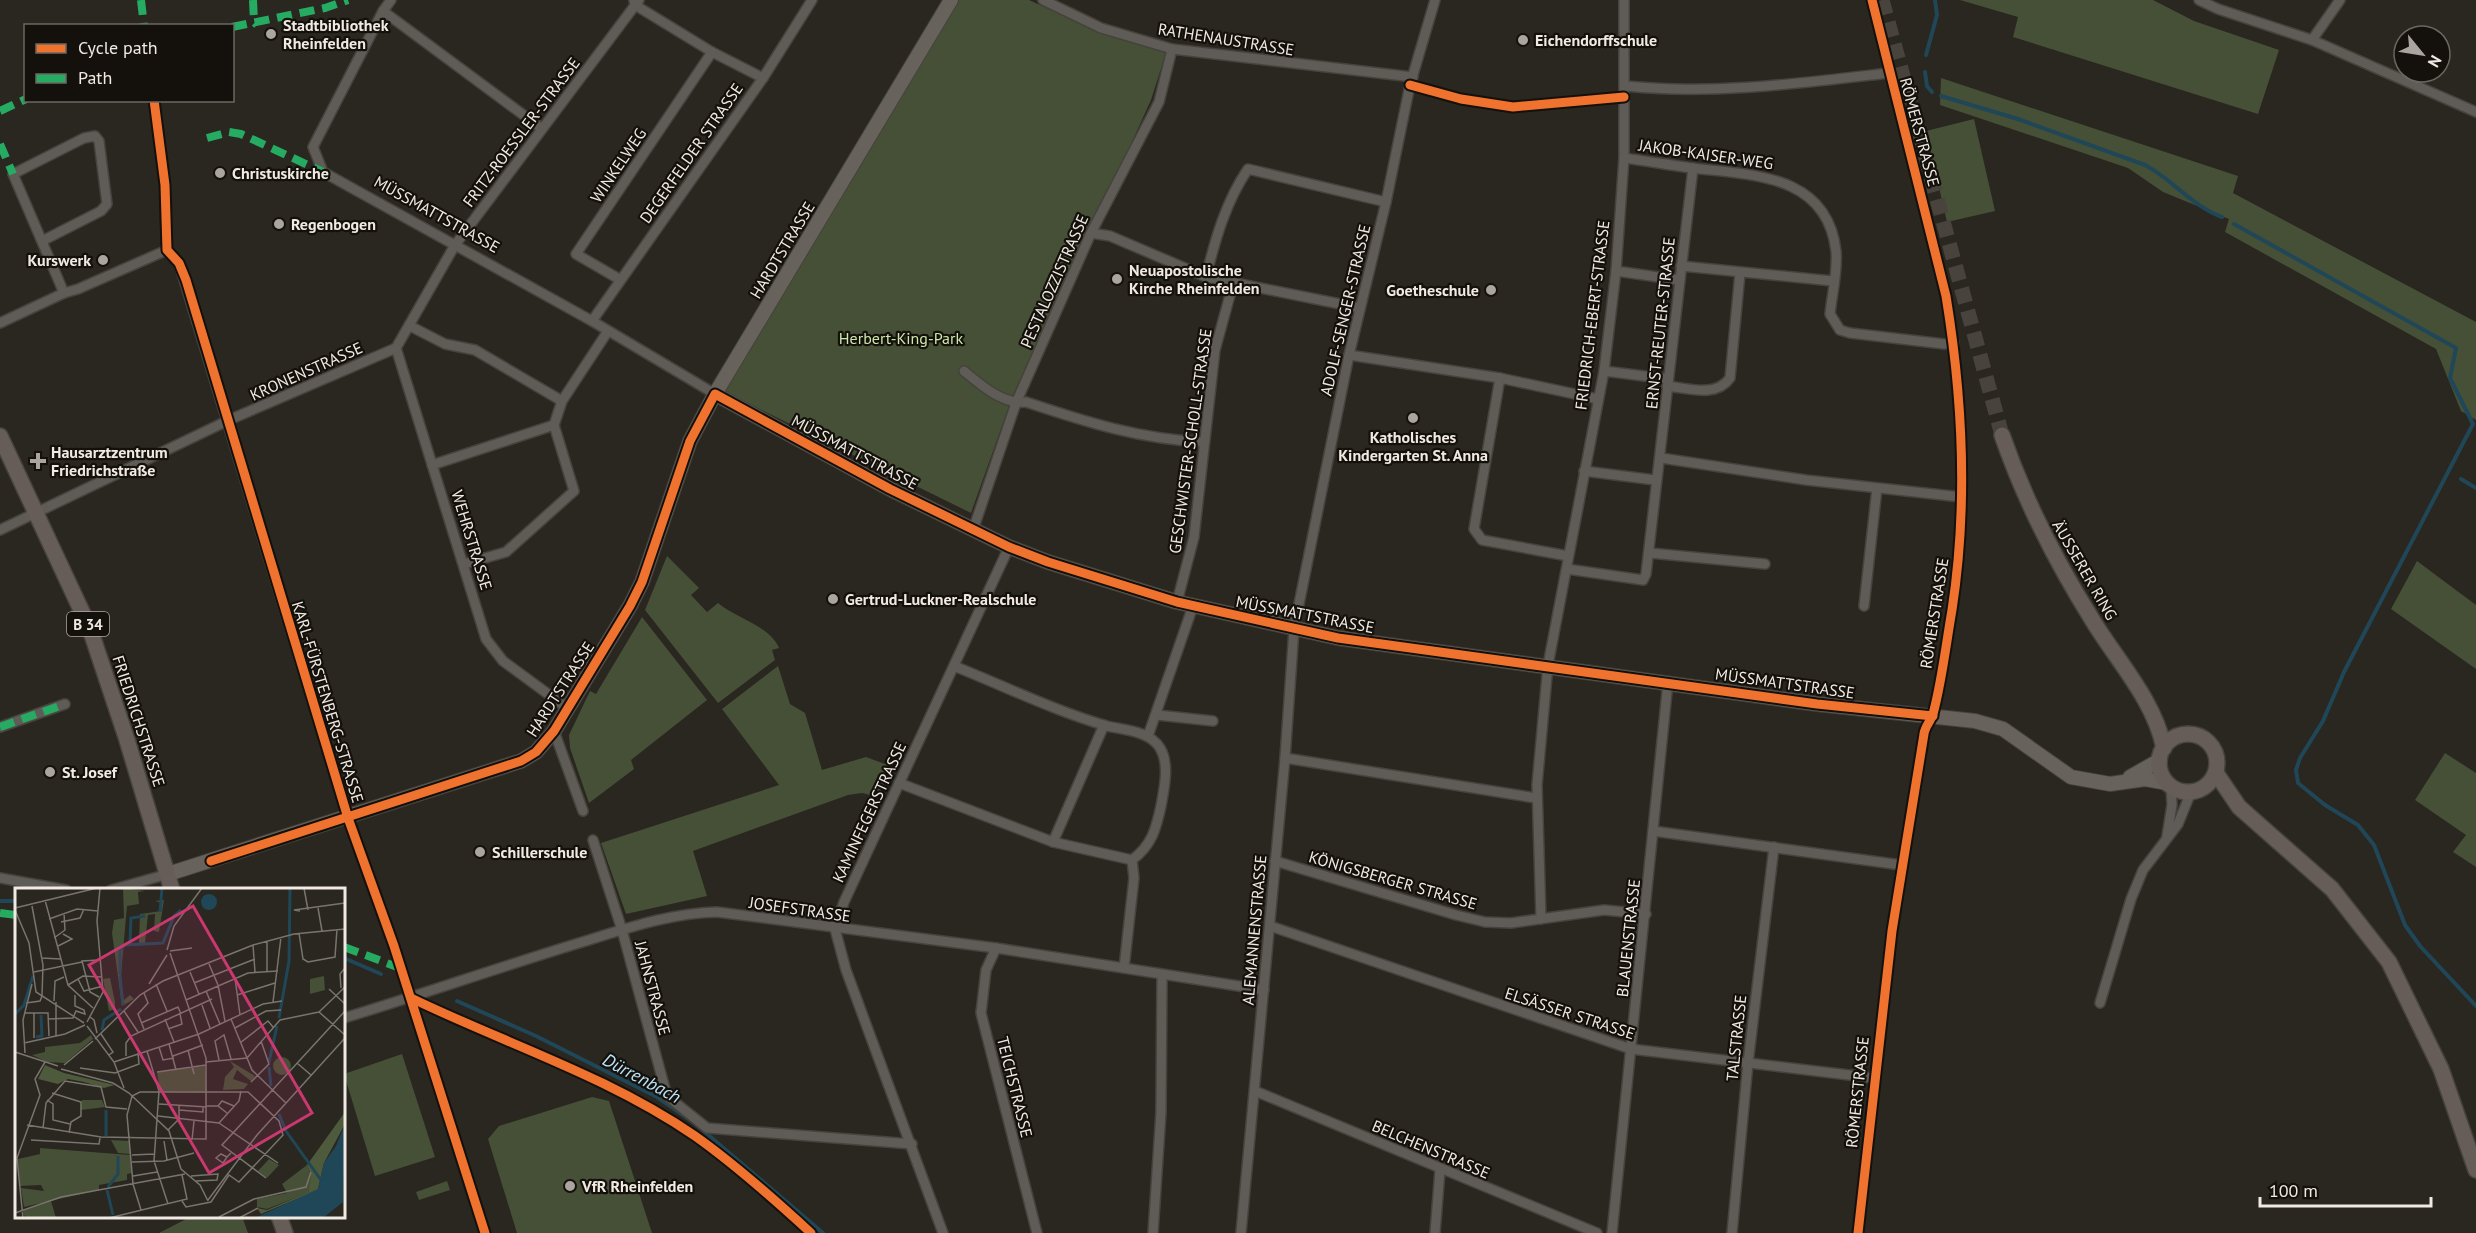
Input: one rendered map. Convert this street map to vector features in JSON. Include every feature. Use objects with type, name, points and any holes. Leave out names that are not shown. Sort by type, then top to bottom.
[{"type":"main road","name":"ÄUSSERER RING","points":[[2002,435],[2030,509],[2051,548],[2092,620],[2154,714],[2162,754]]},
{"type":"main road","name":"FRIEDRICHSTRASSE","points":[[0,436],[90,629],[127,740],[172,888]]},
{"type":"main road","name":"ÄUSSERER RING","points":[[2154,714],[2187,735]]},
{"type":"main road","points":[[2196,791],[2210,782],[2216,773],[2217,760],[2212,748],[2199,737],[2187,735],[2172,740],[2162,754],[2161,772],[2169,785],[2196,791],[2239,807]]},
{"type":"main road","points":[[2216,773],[2239,807],[2332,890],[2389,962],[2441,1069],[2476,1170]]},
{"type":"main road","points":[[280,1218],[285,1233]]},
{"type":"street","points":[[392,0],[383,11],[541,128]]},
{"type":"street","name":"DEGERFELDER STRASSE","points":[[592,321],[763,78],[812,0]]},
{"type":"street","name":"HARDTSTRASSE","points":[[168,874],[520,761],[536,752],[554,731],[630,606],[642,582],[690,441],[951,0]]},
{"type":"street","name":"RATHENAUSTRASSE","points":[[1043,0],[1101,28],[1172,49],[1413,77]]},
{"type":"street","name":"ADOLF-SENGER-STRASSE","points":[[1294,629],[1348,355],[1386,202],[1413,77],[1435,0]]},
{"type":"street","name":"FRIEDRICH-EBERT-STRASSE","points":[[1541,919],[1536,798],[1548,665],[1604,371],[1616,271],[1624,158],[1626,86],[1624,0]]},
{"type":"street","name":"RÖMERSTRASSE","points":[[1858,1233],[1874,1078],[1901,865],[1925,729],[1933,716],[1957,576],[1961,497],[1961,429],[1954,342],[1937,254],[1872,0]]},
{"type":"street","points":[[2199,0],[2219,5],[2312,40],[2476,112]]},
{"type":"street","points":[[2312,40],[2340,0]]},
{"type":"street","points":[[636,2],[712,52],[763,78]]},
{"type":"street","name":"FRITZ-ROESSLER-STRASSE","points":[[396,348],[455,245],[636,2]]},
{"type":"street","name":"MÜSSMATTSTRASSE","points":[[383,11],[313,147],[323,172],[592,321],[716,394],[890,489],[1009,547],[1048,562],[1177,602],[1338,638],[1548,665],[1817,704],[1975,721],[2003,729],[2071,777],[2099,783],[2145,779],[2169,785]]},
{"type":"street","name":"PESTALOZZISTRASSE","points":[[973,530],[1016,403],[1091,233],[1159,102],[1172,49]]},
{"type":"street","name":"WINKELWEG","points":[[620,279],[576,254],[712,52]]},
{"type":"street","points":[[1626,86],[1659,89],[1711,89],[1889,73]]},
{"type":"street","points":[[0,323],[64,293],[13,174],[84,138],[95,136],[99,141],[107,204],[101,211],[42,241]]},
{"type":"street","name":"JAKOB-KAISER-WEG","points":[[1624,158],[1775,178],[1804,195],[1825,217],[1832,234],[1836,266],[1830,314],[1840,330],[1862,335],[1944,344],[1954,342]]},
{"type":"street","name":"ERNST-REUTER-STRASSE","points":[[1567,569],[1643,580],[1650,553],[1655,480],[1661,458],[1667,382],[1693,168]]},
{"type":"street","points":[[1206,277],[1214,243],[1248,169],[1386,202]]},
{"type":"street","points":[[1091,233],[1110,236],[1206,277],[1360,308]]},
{"type":"street","name":"KARL-FÜRSTENBERG-STRASSE","points":[[64,293],[167,250],[179,263],[229,420],[348,818],[411,998],[485,1233]]},
{"type":"street","points":[[1681,266],[1833,281]]},
{"type":"street","points":[[1616,271],[1679,280]]},
{"type":"street","points":[[1604,371],[1713,391],[1723,387],[1730,378],[1740,273]]},
{"type":"street","name":"GESCHWISTER-SCHOLL-STRASSE","points":[[1177,602],[1194,537],[1215,350],[1233,284]]},
{"type":"street","points":[[410,326],[445,344],[475,350],[562,401]]},
{"type":"street","points":[[464,564],[506,552],[574,491],[554,424],[562,401],[608,331]]},
{"type":"street","name":"KRONENSTRASSE","points":[[0,530],[229,420],[396,348]]},
{"type":"street","name":"WEHRSTRASSE","points":[[396,348],[486,639],[503,661],[567,708]]},
{"type":"street","points":[[1348,355],[1500,378],[1598,399]]},
{"type":"street","points":[[964,371],[986,389],[1016,403],[1026,402],[1101,426],[1155,439],[1203,442]]},
{"type":"street","points":[[1500,378],[1474,529],[1482,540],[1568,556]]},
{"type":"street","points":[[432,465],[554,424]]},
{"type":"street","points":[[1661,458],[1877,488],[1961,497]]},
{"type":"street","points":[[1584,471],[1655,480]]},
{"type":"street","points":[[1864,606],[1877,488]]},
{"type":"street","name":"KAMINFEGERSTRASSE","points":[[835,929],[844,902],[1009,547]]},
{"type":"street","points":[[1650,553],[1765,564]]},
{"type":"street","points":[[1148,736],[1193,606]]},
{"type":"street","name":"ALEMANNENSTRASSE","points":[[1241,1233],[1285,758],[1294,629]]},
{"type":"street","points":[[899,783],[1053,842],[1131,860],[1144,851],[1151,841],[1165,785],[1165,761],[1160,747],[1148,736],[1104,725],[954,666]]},
{"type":"street","name":"BLAUENSTRASSE","points":[[1612,1233],[1668,682]]},
{"type":"street","points":[[0,728],[65,704]]},
{"type":"street","points":[[1157,715],[1213,722]]},
{"type":"street","points":[[1053,842],[1104,725]]},
{"type":"street","points":[[554,731],[583,811]]},
{"type":"street","name":"MÜSSMATTSTRASSE","points":[[2123,781],[2162,754]]},
{"type":"street","points":[[1285,758],[1536,798]]},
{"type":"street","points":[[2167,838],[2172,805],[2169,785]]},
{"type":"street","points":[[2100,1003],[2131,899],[2143,870],[2178,824],[2196,791]]},
{"type":"street","points":[[1653,831],[1901,865]]},
{"type":"street","name":"JAHNSTRASSE","points":[[593,840],[622,930],[667,1096],[707,1128],[912,1144]]},
{"type":"street","name":"TALSTRASSE","points":[[1731,1233],[1748,1064],[1774,847]]},
{"type":"street","points":[[1124,968],[1134,878],[1131,860]]},
{"type":"street","name":"KÖNIGSBERGER STRASSE","points":[[1275,861],[1485,922],[1511,923],[1604,910],[1646,914]]},
{"type":"street","points":[[118,888],[168,874]]},
{"type":"street","points":[[0,878],[55,888]]},
{"type":"street","name":"JOSEFSTRASSE","points":[[345,1018],[622,930],[678,915],[717,912],[996,948],[1162,976],[1264,990]]},
{"type":"street","name":"ELSÄSSER STRASSE","points":[[1270,926],[1631,1049],[1874,1078]]},
{"type":"street","points":[[835,929],[846,970],[943,1233]]},
{"type":"street","name":"TEICHSTRASSE","points":[[996,948],[986,970],[981,1013],[1037,1233]]},
{"type":"street","points":[[1153,1233],[1161,1112],[1162,976]]},
{"type":"street","name":"BELCHENSTRASSE","points":[[1255,1091],[1440,1170],[1597,1233]]},
{"type":"street","points":[[1435,1233],[1440,1170]]},
{"type":"green space","name":"Herbert-King-Park","points":[[958,0],[1029,0],[1099,32],[1166,53],[1151,100],[1116,177],[1086,232],[1012,398],[971,513],[723,391]]},
{"type":"green space","points":[[1960,0],[2153,0],[2194,21],[2279,50],[2258,114],[2013,37],[2018,17]]},
{"type":"green space","points":[[1941,78],[2238,176],[2233,193],[2476,322],[2476,420],[2461,411],[2436,349],[2225,232],[2229,219],[2163,192],[2128,168],[1940,105]]},
{"type":"green space","points":[[1974,119],[1995,211],[1947,222],[1926,131]]},
{"type":"green space","points":[[667,556],[699,588],[691,595],[707,612],[718,603],[760,628],[775,640],[779,648],[772,650],[775,660],[718,703],[645,610]]},
{"type":"green space","points":[[2417,561],[2476,605],[2476,669],[2391,609]]},
{"type":"green space","points":[[642,617],[707,700],[631,760],[634,769],[589,803],[570,748],[569,735],[590,691],[596,694]]},
{"type":"green space","points":[[778,666],[790,704],[805,713],[822,770],[866,757],[893,767],[878,797],[862,793],[848,795],[693,851],[707,896],[626,914],[601,843],[779,785],[722,709]]},
{"type":"green space","points":[[2445,753],[2476,773],[2476,867],[2453,852],[2466,835],[2415,800]]},
{"type":"green space","points":[[402,1054],[435,1157],[375,1176],[345,1074]]},
{"type":"green space","name":"VfR Rheinfelden","points":[[592,1097],[609,1101],[652,1233],[517,1233],[488,1139],[499,1126]]},
{"type":"green space","points":[[447,1181],[450,1190],[419,1200],[416,1192]]},
{"type":"green space","points":[[188,1218],[236,1218],[243,1219],[248,1233],[159,1233]]},
{"type":"waterway","points":[[1926,55],[1937,15],[1935,0]]},
{"type":"waterway","points":[[1925,72],[1927,86],[1932,92]]},
{"type":"waterway","points":[[1941,96],[2018,119],[2145,165],[2202,207],[2222,217]]},
{"type":"waterway","points":[[2234,224],[2456,348],[2450,378],[2473,424],[2344,672],[2323,721],[2300,758],[2296,770],[2298,783],[2325,805],[2358,825],[2374,845],[2405,925],[2420,946],[2476,1006]]},
{"type":"waterway","points":[[2461,479],[2476,488]]},
{"type":"waterway","name":"Dürrenbach","points":[[0,901],[15,901]]},
{"type":"waterway","name":"Dürrenbach","points":[[345,958],[381,974]]},
{"type":"waterway","name":"Dürrenbach","points":[[457,1001],[536,1036],[657,1097],[693,1122],[823,1233]]},
{"type":"tunnel","points":[[1882,0],[2002,435]]},
{"type":"marked path","points":[[141,0],[144,24]]},
{"type":"marked path","points":[[253,0],[254,22],[257,25]]},
{"type":"marked path","points":[[234,27],[325,8],[348,0]]},
{"type":"marked path","points":[[0,111],[24,100]]},
{"type":"marked path","points":[[207,138],[229,132],[241,134],[323,172]]},
{"type":"marked path","points":[[0,144],[13,174]]},
{"type":"marked path","points":[[0,727],[65,704]]},
{"type":"marked path","points":[[0,913],[15,915]]},
{"type":"marked path","points":[[345,947],[400,968]]},
{"type":"cycle path","points":[[1858,1233],[1892,931],[1924,734],[1936,701],[1952,610],[1962,492],[1960,414],[1946,296],[1872,0]]},
{"type":"cycle path","points":[[1410,85],[1461,99],[1513,107],[1624,97]]},
{"type":"cycle path","points":[[154,102],[165,185],[167,250],[179,263],[186,280],[348,818],[394,946],[485,1233]]},
{"type":"cycle path","points":[[211,861],[521,761],[536,752],[554,731],[630,606],[642,582],[690,441],[715,394],[890,489],[1009,547],[1048,562],[1177,602],[1338,638],[1817,704],[1933,716]]},
{"type":"cycle path","points":[[411,998],[555,1061],[627,1095],[662,1115],[725,1159],[811,1233]]},
{"type":"place","name":"Stadtbibliothek Rheinfelden","points":[[271,34]]},
{"type":"place","name":"Eichendorffschule","points":[[1523,40]]},
{"type":"place","name":"Christuskirche","points":[[220,173]]},
{"type":"place","name":"Regenbogen","points":[[279,224]]},
{"type":"place","name":"Kurswerk","points":[[103,260]]},
{"type":"place","name":"Neuapostolische Kirche Rheinfelden","points":[[1117,279]]},
{"type":"place","name":"Goetheschule","points":[[1491,290]]},
{"type":"place","name":"Katholisches Kindergarten St. Anna","points":[[1413,418]]},
{"type":"place","name":"Hausarztzentrum Friedrichstraße","points":[[38,461]]},
{"type":"place","name":"Gertrud-Luckner-Realschule","points":[[833,599]]},
{"type":"place","name":"St. Josef","points":[[50,772]]},
{"type":"place","name":"Schillerschule","points":[[480,852]]},
{"type":"place","name":"VfR Rheinfelden","points":[[570,1186]]}]
